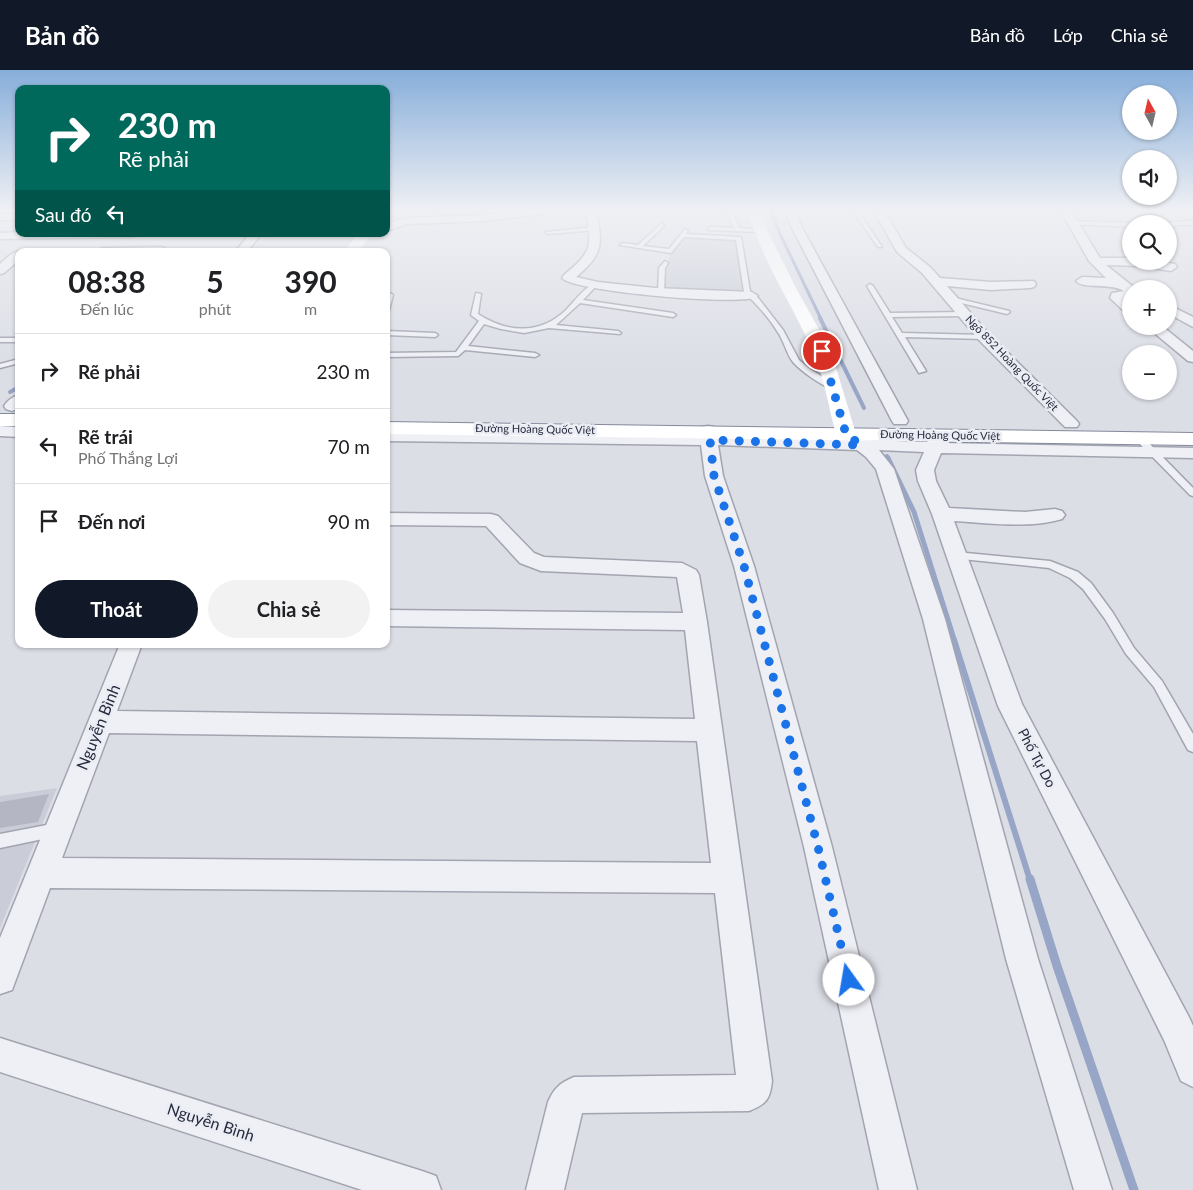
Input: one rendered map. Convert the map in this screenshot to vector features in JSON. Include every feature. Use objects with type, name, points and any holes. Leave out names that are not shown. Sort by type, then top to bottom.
[{"type":"main road","points":[[776,263],[822,351],[850,433]]},
{"type":"main road","name":"Đường Hoàng Quốc Việt","points":[[390,414],[850,433],[934,442],[1146,445],[1193,439]]},
{"type":"main road","name":"Đường Hoàng Quốc Việt","points":[[390,428],[709,435],[850,433],[900,421],[1193,425]]},
{"type":"street","points":[[585,263],[568,278],[571,281],[592,286],[709,296],[752,296]]},
{"type":"street","points":[[816,263],[900,421]]},
{"type":"street","name":"Ngõ 852 Hoàng Quốc Việt","points":[[918,263],[937,282],[984,337],[1071,424]]},
{"type":"street","points":[[1097,263],[1122,286]]},
{"type":"street","points":[[1082,281],[1116,282]]},
{"type":"street","points":[[937,282],[962,282],[991,286],[1016,283],[1030,284]]},
{"type":"street","points":[[1122,296],[1116,298],[1122,304]]},
{"type":"street","points":[[1177,314],[1193,323]]},
{"type":"street","points":[[1164,335],[1193,358]]},
{"type":"street","points":[[850,433],[879,458],[884,469],[934,619],[1022,958],[1093,1190]]},
{"type":"street","points":[[390,436],[709,435],[714,476],[744,566],[818,847],[898,1190]]},
{"type":"street","name":"Phố Tự Do","points":[[934,442],[925,470],[928,481],[942,514],[1010,706],[1185,1030],[1193,1069]]},
{"type":"street","points":[[1146,445],[1193,453]]},
{"type":"street","points":[[942,514],[1025,518],[1055,515]]},
{"type":"street","points":[[390,519],[491,520],[527,558],[541,564],[687,572],[689,575],[726,878],[754,1081],[753,1090],[749,1093],[574,1095],[566,1102],[546,1190]]},
{"type":"street","points":[[390,618],[696,622]]},
{"type":"street","name":"Nguyễn Bình","points":[[0,978],[129,648]]},
{"type":"street","points":[[100,722],[709,730]]},
{"type":"street","points":[[40,873],[726,878]]},
{"type":"street","name":"Nguyễn Bình","points":[[0,1055],[422,1190]]},
{"type":"lane","points":[[661,292],[662,268],[664,263]]},
{"type":"lane","points":[[742,263],[747,292],[757,300],[781,331],[796,360],[807,371],[833,386]]},
{"type":"lane","points":[[478,294],[478,304],[474,315],[483,321],[524,330],[553,324],[592,286]]},
{"type":"lane","points":[[870,286],[922,371]]},
{"type":"lane","points":[[951,299],[1007,312]]},
{"type":"lane","points":[[577,301],[672,315]]},
{"type":"lane","points":[[888,315],[965,314]]},
{"type":"lane","points":[[390,354],[458,354],[465,348],[483,321]]},
{"type":"lane","points":[[548,326],[618,333]]},
{"type":"lane","points":[[390,333],[435,335]]},
{"type":"lane","points":[[900,335],[984,337]]},
{"type":"lane","points":[[0,340],[15,340]]},
{"type":"lane","points":[[465,348],[535,355]]},
{"type":"lane","points":[[0,366],[15,362]]},
{"type":"lane","points":[[1146,445],[1193,493]]},
{"type":"lane","points":[[956,556],[1050,565],[1074,575],[1087,586],[1109,616],[1130,651],[1158,684],[1193,746]]},
{"type":"lane","points":[[0,841],[58,830]]},
{"type":"shaded area","points":[[668,263],[739,263],[745,294],[665,290]]},
{"type":"shaded area","points":[[57,788],[0,928],[0,796]]},
{"type":"building","points":[[49,794],[38,822],[0,828],[0,802]]},
{"type":"waterway","points":[[794,263],[821,319]]},
{"type":"waterway","points":[[820,318],[864,408]]},
{"type":"waterway","points":[[10,392],[15,389]]},
{"type":"waterway","points":[[888,458],[914,512],[955,642]]},
{"type":"waterway","points":[[954,640],[1030,880]]},
{"type":"waterway","points":[[1030,879],[1057,966],[1134,1190]]},
{"type":"route","points":[[822,351],[828,364],[846,434],[861,445],[710,440],[714,476],[744,566],[818,847],[849,980]]}]
